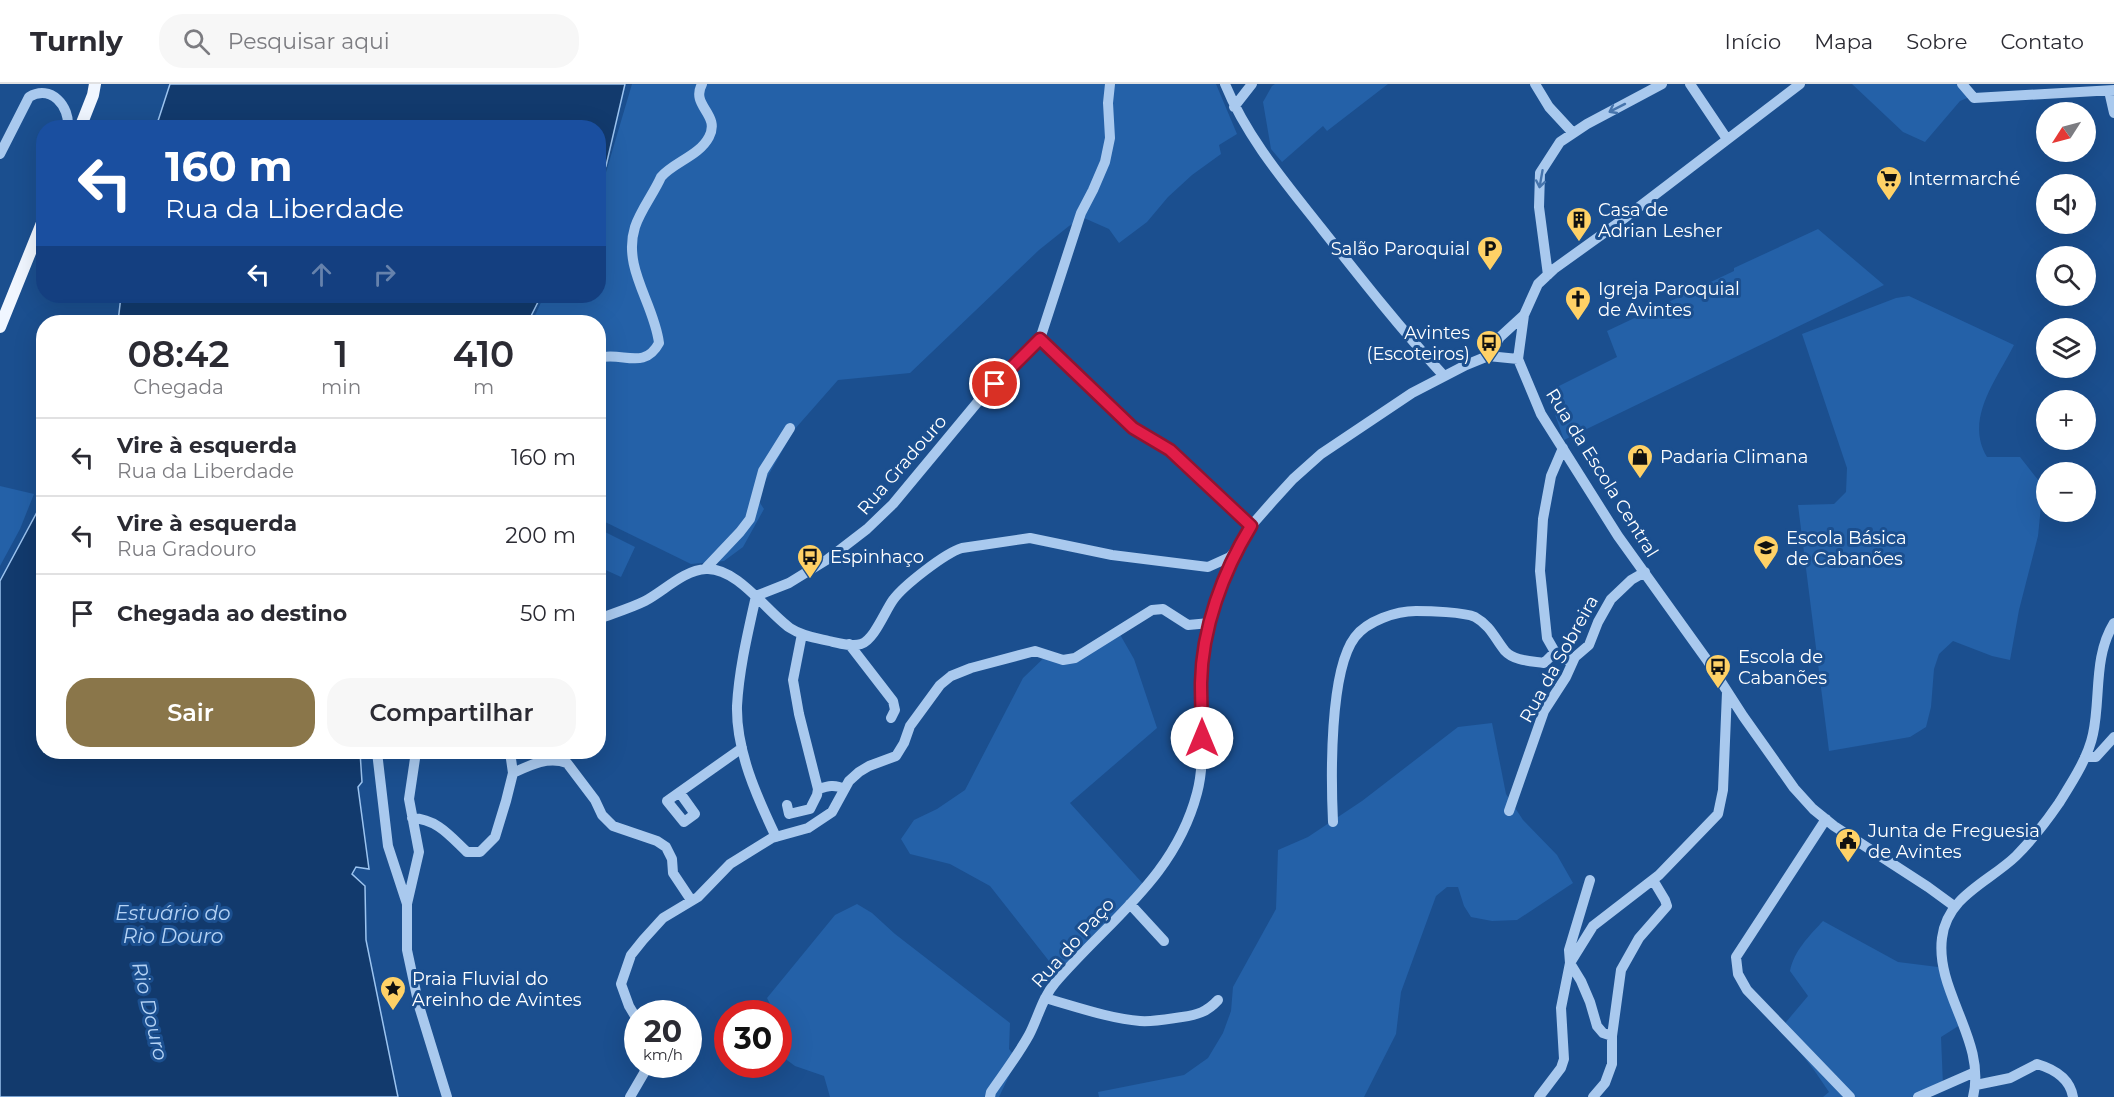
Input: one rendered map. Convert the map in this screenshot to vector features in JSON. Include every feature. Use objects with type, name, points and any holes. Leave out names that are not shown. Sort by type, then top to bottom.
[{"type":"main road","points":[[83,120],[93,95],[94,84]]},
{"type":"main road","points":[[0,327],[36,238]]},
{"type":"street","points":[[606,357],[645,359],[654,353],[659,343],[649,303],[634,270],[632,242],[635,226],[661,177],[702,146],[709,136],[711,117],[700,102],[698,92],[702,84]]},
{"type":"street","name":"Rua Gradouro","points":[[756,596],[799,577],[828,559],[867,529],[892,504],[981,398],[1040,339],[1081,213],[1105,162],[1110,138],[1108,103],[1110,84]]},
{"type":"street","points":[[1225,84],[1234,107],[1253,137],[1303,206],[1411,340],[1444,376]]},
{"type":"street","points":[[1234,107],[1252,84]]},
{"type":"street","points":[[1535,84],[1549,107],[1573,133]]},
{"type":"street","points":[[1548,275],[1539,207],[1540,173],[1560,142],[1662,84]]},
{"type":"street","points":[[1690,84],[1727,139]]},
{"type":"street","points":[[1524,315],[1500,337],[1488,356],[1518,359],[1524,315],[1538,284],[1800,84]]},
{"type":"street","points":[[1962,84],[1974,98],[2111,91],[2114,112]]},
{"type":"street","points":[[0,154],[29,97],[36,93],[50,94],[59,99],[67,114],[67,120]]},
{"type":"street","points":[[1040,339],[1133,428],[1170,450],[1251,526]]},
{"type":"street","name":"Rua do Paço","points":[[990,1097],[991,1092],[1017,1057],[1030,1033],[1039,1007],[1054,984],[1165,864],[1185,830],[1198,791],[1202,738],[1201,682],[1210,623],[1218,594],[1236,550],[1251,526],[1293,479],[1321,454],[1412,393],[1488,356]]},
{"type":"street","name":"Rua da Escola Central","points":[[1518,359],[1541,414],[1618,536],[1794,788],[1813,809],[1826,819],[1954,906]]},
{"type":"street","points":[[705,569],[750,519],[763,471],[790,428]]},
{"type":"street","points":[[1563,448],[1551,476],[1543,519],[1540,571],[1547,638],[1555,652],[1565,660],[1575,657]]},
{"type":"street","points":[[606,616],[644,601],[692,572],[705,569],[716,570],[729,576],[756,596],[790,628],[802,634],[841,644],[861,644],[870,638],[894,599],[901,592],[943,557],[962,548],[1030,538],[1112,555],[1208,567],[1230,557],[1236,550]]},
{"type":"street","name":"Rua da Sobreira","points":[[1509,811],[1544,711],[1566,677],[1575,657],[1589,645],[1598,622],[1611,599],[1631,580],[1645,572]]},
{"type":"street","points":[[756,596],[739,683],[737,707],[742,748],[776,837]]},
{"type":"street","points":[[627,1000],[621,984],[631,955],[663,918],[690,900],[699,897],[730,864],[776,837],[816,824],[832,812],[849,781],[859,772],[896,756],[910,726],[940,685],[951,676],[971,668],[1035,651],[1063,660],[1075,658],[1152,610],[1163,609],[1188,625],[1210,623]]},
{"type":"street","points":[[1333,822],[1331,778],[1337,687],[1349,647],[1355,636],[1369,624],[1407,611],[1430,611],[1474,617],[1494,632],[1506,652],[1522,660],[1544,663],[1555,652]]},
{"type":"street","points":[[1973,1097],[1976,1085],[1975,1072],[1965,1024],[1946,977],[1941,957],[1942,937],[1954,906],[2014,858],[2037,833],[2060,801],[2085,757],[2093,733],[2101,654],[2114,623]]},
{"type":"street","points":[[788,805],[789,814],[810,809],[818,789],[793,680],[802,634]]},
{"type":"street","points":[[849,644],[893,700],[895,710],[891,718]]},
{"type":"street","points":[[1570,963],[1593,926],[1653,880],[1718,814],[1723,790],[1727,692]]},
{"type":"street","points":[[2085,757],[2096,757],[2114,737]]},
{"type":"street","points":[[680,793],[742,748]]},
{"type":"street","points":[[378,759],[388,846],[407,904]]},
{"type":"street","points":[[415,759],[409,786],[409,800],[419,852],[405,917],[410,962],[422,1017],[447,1097]]},
{"type":"street","points":[[412,818],[422,819],[443,829],[467,852],[480,852],[495,837],[513,773],[511,759]]},
{"type":"street","points":[[513,773],[544,761],[567,763],[595,800],[602,814],[614,826],[657,841],[666,847],[672,859],[673,873],[690,900]]},
{"type":"street","points":[[818,789],[831,785],[844,789]]},
{"type":"street","points":[[1826,819],[1737,957],[1737,965],[1738,974],[1747,990],[1850,1097]]},
{"type":"street","points":[[1539,1097],[1561,1068],[1564,1059],[1561,1008],[1570,963],[1569,950],[1590,880]]},
{"type":"street","points":[[1593,1097],[1605,1083],[1612,1064],[1612,1036],[1621,970],[1639,938],[1667,906],[1653,880]]},
{"type":"street","points":[[1938,895],[1948,917]]},
{"type":"street","name":"Rua do Paço","points":[[1130,904],[1164,941]]},
{"type":"street","points":[[1570,963],[1581,981],[1597,1026],[1603,1033],[1612,1036]]},
{"type":"street","points":[[1045,998],[1089,1011],[1140,1021],[1197,1016],[1218,1000]]},
{"type":"street","points":[[1976,1085],[2010,1078],[2037,1064],[2048,1067],[2060,1076],[2069,1085],[2073,1097]]},
{"type":"street","points":[[1918,1097],[1975,1072]]},
{"type":"street","points":[[630,1097],[641,1078]]},
{"type":"shaded area","points":[[632,84],[1216,84],[1237,134],[1219,145],[1221,154],[1192,175],[1168,197],[1147,222],[1119,243],[1109,229],[1084,218],[1069,226],[1039,250],[910,373],[838,380],[794,430],[756,497],[764,509],[743,547],[724,561],[691,564],[606,522],[606,315],[535,315],[541,303],[606,303],[606,172]]},
{"type":"shaded area","points":[[1275,84],[1388,84],[1327,131],[1323,126],[1282,162],[1271,149],[1263,102]]},
{"type":"shaded area","points":[[1852,84],[1963,84],[1972,96],[1960,101],[1925,142],[1903,132]]},
{"type":"shaded area","points":[[1818,229],[1884,285],[1564,440],[1547,392],[1617,357],[1607,331]]},
{"type":"shaded area","points":[[1909,296],[2014,345],[1992,385],[1981,414],[1979,428],[1981,443],[1987,457],[2020,457],[2036,477],[2036,522],[2039,522],[2038,536],[2019,610],[2010,660],[1992,656],[1953,641],[1939,654],[1934,669],[1931,707],[1926,727],[1910,737],[1829,751],[1798,505],[1834,504],[1846,492],[1847,468],[1802,334],[1896,298]]},
{"type":"shaded area","points":[[0,486],[34,494],[20,529],[0,566]]},
{"type":"shaded area","points":[[606,532],[635,547],[621,577],[606,570]]},
{"type":"shaded area","points":[[1118,631],[1134,659],[1157,728],[1070,803],[1145,886],[1060,975],[990,886],[950,864],[910,854],[901,839],[914,820],[937,809],[965,790],[1023,678],[1049,653],[1068,663]]},
{"type":"shaded area","points":[[1492,723],[1506,794],[1523,820],[1557,855],[1573,883],[1517,920],[1492,921],[1471,917],[1464,906],[1458,887],[1447,887],[1436,896],[1401,992],[1396,1034],[1364,1097],[1099,1097],[1098,1092],[1184,1075],[1208,1058],[1223,1033],[1231,1011],[1233,987],[1276,909],[1278,850],[1308,837],[1362,801],[1458,727]]},
{"type":"shaded area","points":[[857,904],[872,913],[895,934],[1010,1023],[1009,1049],[1017,1059],[999,1097],[830,1097],[824,1076],[792,1064],[792,1000],[768,1000],[767,998],[835,915]]},
{"type":"shaded area","points":[[1823,921],[1898,962],[1938,967],[1960,1025],[1941,1037],[1943,1085],[1923,1097],[1823,1097],[1829,1092],[1781,1028],[1808,996],[1790,971],[1799,950]]},
{"type":"water","points":[[170,84],[625,84],[606,166],[606,120],[158,120]]},
{"type":"water","points":[[120,303],[538,303],[532,315],[119,315]]},
{"type":"water","name":"Estuário do Rio Douro","points":[[36,514],[36,759],[360,759],[362,782],[358,787],[369,869],[356,867],[352,874],[365,886],[366,940],[398,1097],[0,1097],[0,581]]},
{"type":"place","name":"Intermarché","points":[[1889,202]]},
{"type":"place","name":"Casa de Adrian Lesher","points":[[1579,243]]},
{"type":"place","name":"Salão Paroquial","points":[[1490,272]]},
{"type":"place","name":"Igreja Paroquial de Avintes","points":[[1578,322]]},
{"type":"place","name":"Avintes (Escoteiros)","points":[[1489,366]]},
{"type":"place","name":"Padaria Climana","points":[[1640,480]]},
{"type":"place","name":"Escola Básica de Cabanões","points":[[1766,571]]},
{"type":"place","name":"Espinhaço","points":[[810,580]]},
{"type":"place","name":"Escola de Cabanões","points":[[1718,690]]},
{"type":"place","name":"Junta de Freguesia de Avintes","points":[[1848,864]]},
{"type":"place","name":"Praia Fluvial do Areinho de Avintes","points":[[393,1012]]},
{"type":"route","points":[[995,384],[1040,339],[1133,428],[1170,450],[1251,526],[1236,550],[1211,614],[1201,682],[1202,738]]},
{"type":"water label","name":"Rio Douro","points":[[150,1011]]}]
